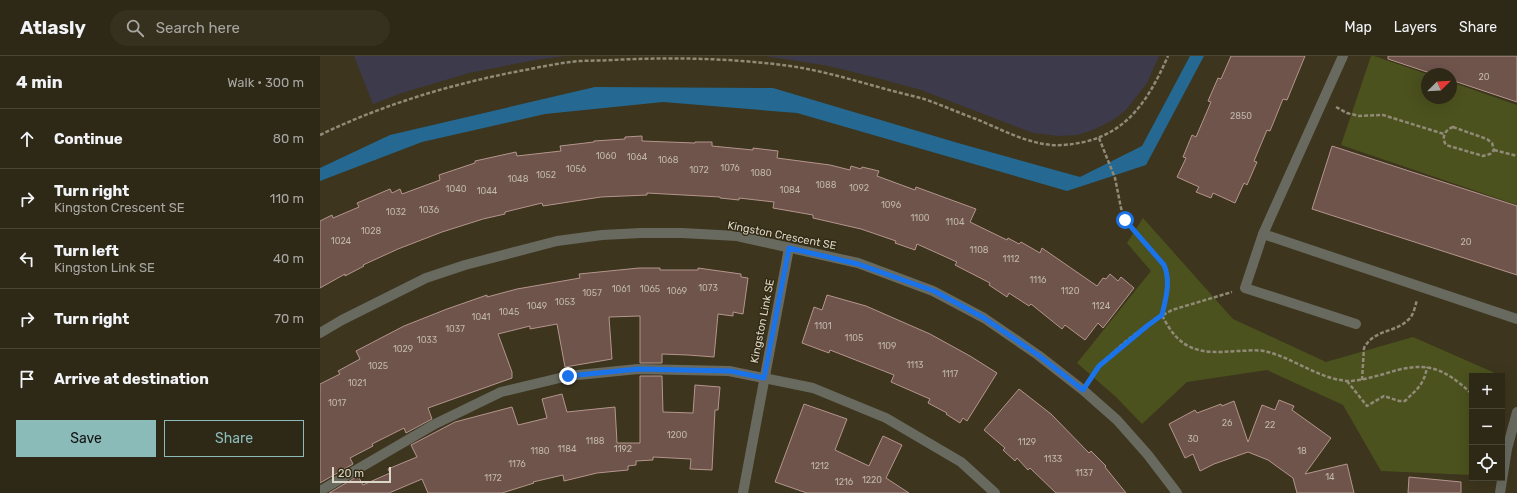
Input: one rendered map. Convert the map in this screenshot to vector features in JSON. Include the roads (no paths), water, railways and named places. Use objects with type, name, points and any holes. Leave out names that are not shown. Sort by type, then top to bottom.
[{"type":"street","points":[[1343,56],[1263,234],[1245,288],[1356,324]]},
{"type":"street","name":"Kingston Crescent SE","points":[[320,333],[342,320],[426,278],[465,265],[557,241],[602,235],[633,233],[682,233],[737,236],[858,264],[934,291],[984,318],[1038,355],[1083,390],[1117,420],[1148,455],[1177,493]]},
{"type":"street","points":[[1263,234],[1517,319]]},
{"type":"street","name":"Kingston Link SE","points":[[743,493],[789,248]]},
{"type":"street","points":[[320,491],[435,424],[501,392],[568,376],[638,369],[730,371],[813,388],[886,418],[961,462],[995,493]]},
{"type":"street","points":[[1500,493],[1507,450],[1517,412]]},
{"type":"water","points":[[1190,56],[1204,56],[1146,165],[1067,191],[797,113],[663,102],[545,114],[422,142],[320,181],[320,168],[390,135],[595,87],[773,88],[958,143],[1080,177],[1142,146]]}]
